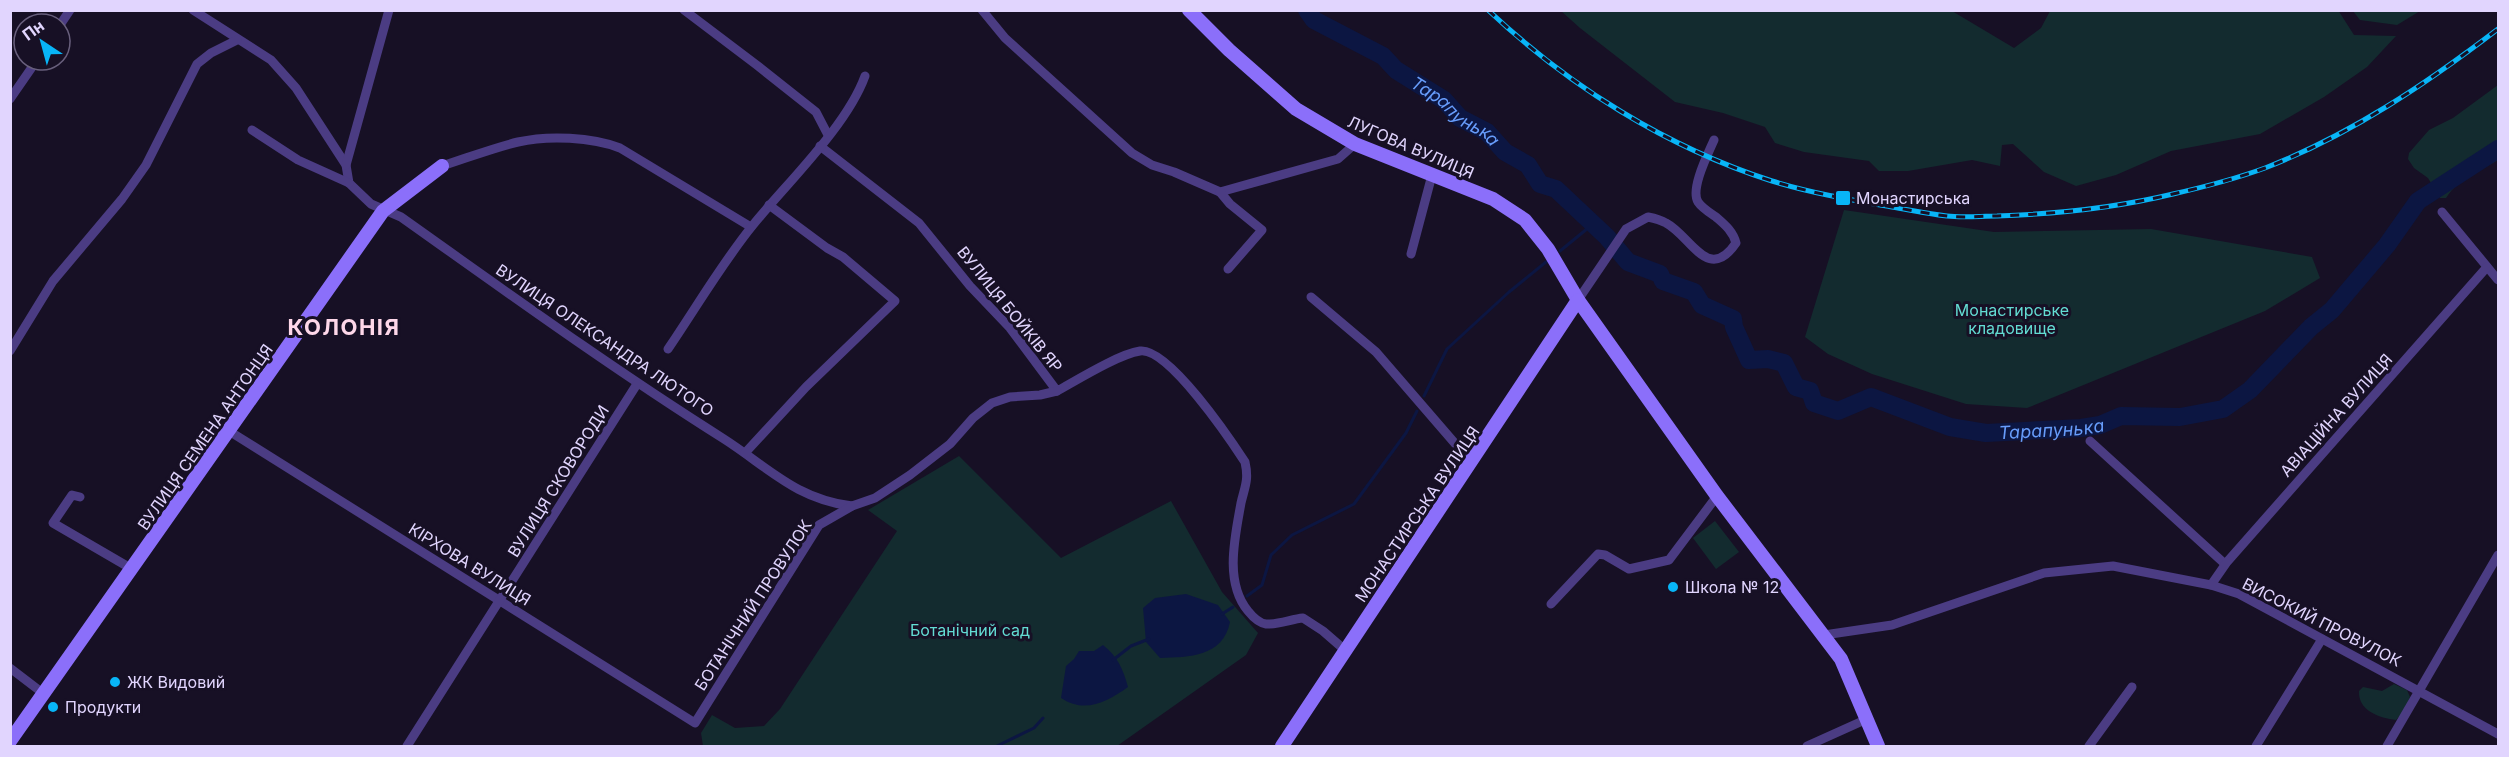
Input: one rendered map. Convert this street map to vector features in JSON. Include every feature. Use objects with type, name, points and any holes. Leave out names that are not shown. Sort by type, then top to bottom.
[{"type":"street","points":[[346,165],[389,10]]},
{"type":"street","points":[[684,10],[816,112],[828,135]]},
{"type":"street","points":[[982,10],[1005,38],[1132,153],[1152,165],[1220,192],[1230,204],[1262,230],[1228,269]]},
{"type":"street","name":"ЛУГОВА ВУЛИЦЯ","points":[[1189,10],[1229,50],[1296,109],[1355,144],[1493,199],[1525,220],[1548,249],[1578,300],[1717,496],[1841,660],[1878,747]]},
{"type":"street","points":[[200,12],[237,40],[271,60],[296,88],[346,165],[349,183]]},
{"type":"street","points":[[10,351],[53,282],[122,199],[146,165],[197,64],[211,53],[237,40]]},
{"type":"street","points":[[10,99],[29,72]]},
{"type":"street","points":[[668,349],[751,227],[820,146],[858,95],[864,76]]},
{"type":"street","name":"ВУЛИЦЯ ОЛЕКСАНДРА ЛЮТОГО","points":[[252,130],[298,159],[349,183],[371,204],[401,217],[637,384],[805,494],[828,503],[852,506]]},
{"type":"street","points":[[442,166],[520,142],[567,138],[610,144],[751,227]]},
{"type":"street","points":[[1578,300],[1626,229],[1648,217],[1667,223],[1704,256],[1713,260],[1723,258],[1730,252],[1736,243],[1734,237],[1726,226],[1699,205],[1695,196],[1698,181],[1714,140]]},
{"type":"street","points":[[1220,192],[1338,159],[1355,144]]},
{"type":"street","name":"ВУЛИЦЯ БОЙКІВ ЯР","points":[[820,146],[919,223],[970,286],[1010,328],[1057,391],[1102,367],[1141,351],[1153,354],[1184,380],[1245,462],[1248,477],[1242,501],[1233,564],[1234,587],[1241,603],[1253,617],[1266,624],[1303,618],[1323,631],[1346,651]]},
{"type":"street","name":"ВУЛИЦЯ СЕМЕНА АНТОНЦЯ","points":[[10,741],[383,211],[442,166]]},
{"type":"street","points":[[1411,254],[1432,175]]},
{"type":"street","points":[[745,453],[807,387],[896,301],[843,256],[827,248],[769,206]]},
{"type":"street","points":[[2442,212],[2499,280]]},
{"type":"street","name":"АВІАЦІЙНА ВУЛИЦЯ","points":[[2211,585],[2225,564],[2487,267]]},
{"type":"street","points":[[1311,297],[1376,352],[1471,462]]},
{"type":"street","name":"МОНАСТИРСЬКА ВУЛИЦЯ","points":[[1282,747],[1578,300]]},
{"type":"street","name":"ВУЛИЦЯ СКОВОРОДИ","points":[[407,747],[637,384]]},
{"type":"street","name":"БОТАНІЧНИЙ ПРОВУЛОК","points":[[694,723],[819,525],[852,506],[875,498],[910,475],[950,444],[973,418],[992,403],[1010,397],[1040,395],[1057,391]]},
{"type":"street","name":"КІРХОВА ВУЛИЦЯ","points":[[229,431],[694,723]]},
{"type":"street","points":[[2090,441],[2225,564]]},
{"type":"street","points":[[80,497],[72,495],[53,524],[132,569]]},
{"type":"street","points":[[1551,604],[1598,554],[1605,555],[1629,569],[1669,560],[1717,496]]},
{"type":"street","points":[[2387,747],[2499,555]]},
{"type":"street","name":"ВИСОКИЙ ПРОВУЛОК","points":[[1824,635],[1892,625],[2044,573],[2113,566],[2211,585],[2239,594],[2499,734]]},
{"type":"street","points":[[2256,747],[2322,639]]},
{"type":"street","points":[[10,668],[44,694]]},
{"type":"street","points":[[2089,747],[2132,687]]},
{"type":"street","points":[[1807,747],[1867,719]]},
{"type":"green space","points":[[2338,10],[2354,35],[2396,36],[2367,67],[2324,97],[2260,134],[2171,151],[2116,175],[2076,186],[2044,172],[2013,144],[2002,145],[2000,166],[1972,160],[1908,171],[1879,171],[1869,161],[1804,152],[1775,143],[1765,127],[1723,113],[1675,102],[1561,11],[1952,11],[2014,48],[2041,28],[2050,11]]},
{"type":"green space","points":[[2353,11],[2420,11],[2397,25],[2360,20]]},
{"type":"green space","points":[[2498,85],[2498,160],[2463,180],[2446,198],[2440,198],[2428,178],[2414,168],[2408,159],[2409,153],[2429,130],[2453,118]]},
{"type":"green space","name":"Монастирське кладовище","points":[[1844,210],[1994,232],[2151,229],[2312,257],[2320,278],[2265,311],[2027,408],[1966,404],[1872,374],[1828,354],[1805,337]]},
{"type":"green space","name":"Ботанічний сад","points":[[959,456],[1061,558],[1171,501],[1222,592],[1258,633],[1246,655],[1117,746],[703,746],[701,733],[712,715],[735,728],[764,726],[780,709],[897,531],[868,510]]},
{"type":"green space","points":[[1715,521],[1739,552],[1716,569],[1693,538]]},
{"type":"green space","points":[[2394,684],[2407,690],[2410,697],[2404,711],[2396,720],[2377,715],[2362,704],[2359,691],[2363,687],[2382,691]]},
{"type":"shaded area","points":[[1186,594],[1218,605],[1230,622],[1226,634],[1212,649],[1203,653],[1160,658],[1146,642],[1143,608],[1155,598]]},
{"type":"shaded area","points":[[1103,645],[1113,654],[1119,664],[1128,687],[1104,701],[1087,706],[1070,703],[1061,698],[1066,666],[1079,651],[1094,651]]},
{"type":"waterway","name":"Тарапунька","points":[[1307,10],[1314,20],[1383,56],[1396,70],[1444,100],[1460,118],[1487,132],[1505,152],[1528,165],[1540,184],[1556,189],[1607,237],[1628,262],[1660,274],[1663,281],[1694,292],[1702,305],[1733,319],[1734,327],[1749,360],[1768,359],[1784,363],[1796,387],[1810,391],[1814,403],[1838,411],[1871,397],[1950,427],[1986,433],[2081,428],[2100,425],[2121,416],[2180,417],[2223,409],[2250,390],[2311,327],[2332,310],[2387,245],[2418,201],[2498,149]]},
{"type":"waterway","name":"Тарапунька","points":[[1560,251],[1593,224]]},
{"type":"waterway","name":"Тарапунька","points":[[1424,396],[1447,349],[1509,292],[1546,262]]},
{"type":"waterway","name":"Тарапунька","points":[[1247,596],[1262,585],[1271,555],[1292,535],[1354,504],[1406,433],[1417,411]]},
{"type":"waterway","name":"Тарапунька","points":[[1222,614],[1233,607]]},
{"type":"waterway","name":"Тарапунька","points":[[1113,660],[1131,646],[1149,639]]},
{"type":"waterway","name":"Тарапунька","points":[[997,746],[1034,728],[1043,718]]},
{"type":"railway","points":[[1488,10],[1519,38],[1586,89],[1657,132],[1694,151],[1772,181],[1802,189],[1919,212],[1959,217],[2042,214],[2108,207],[2185,191],[2254,172],[2296,155],[2357,124],[2415,88],[2498,29]]},
{"type":"place","name":"Монастирська","points":[[1843,198]]},
{"type":"place","name":"Школа № 12","points":[[1673,587]]},
{"type":"place","name":"ЖК Видовий","points":[[115,682]]},
{"type":"place","name":"Продукти","points":[[53,707]]},
{"type":"district","name":"КОЛОНІЯ","points":[[344,327]]}]
